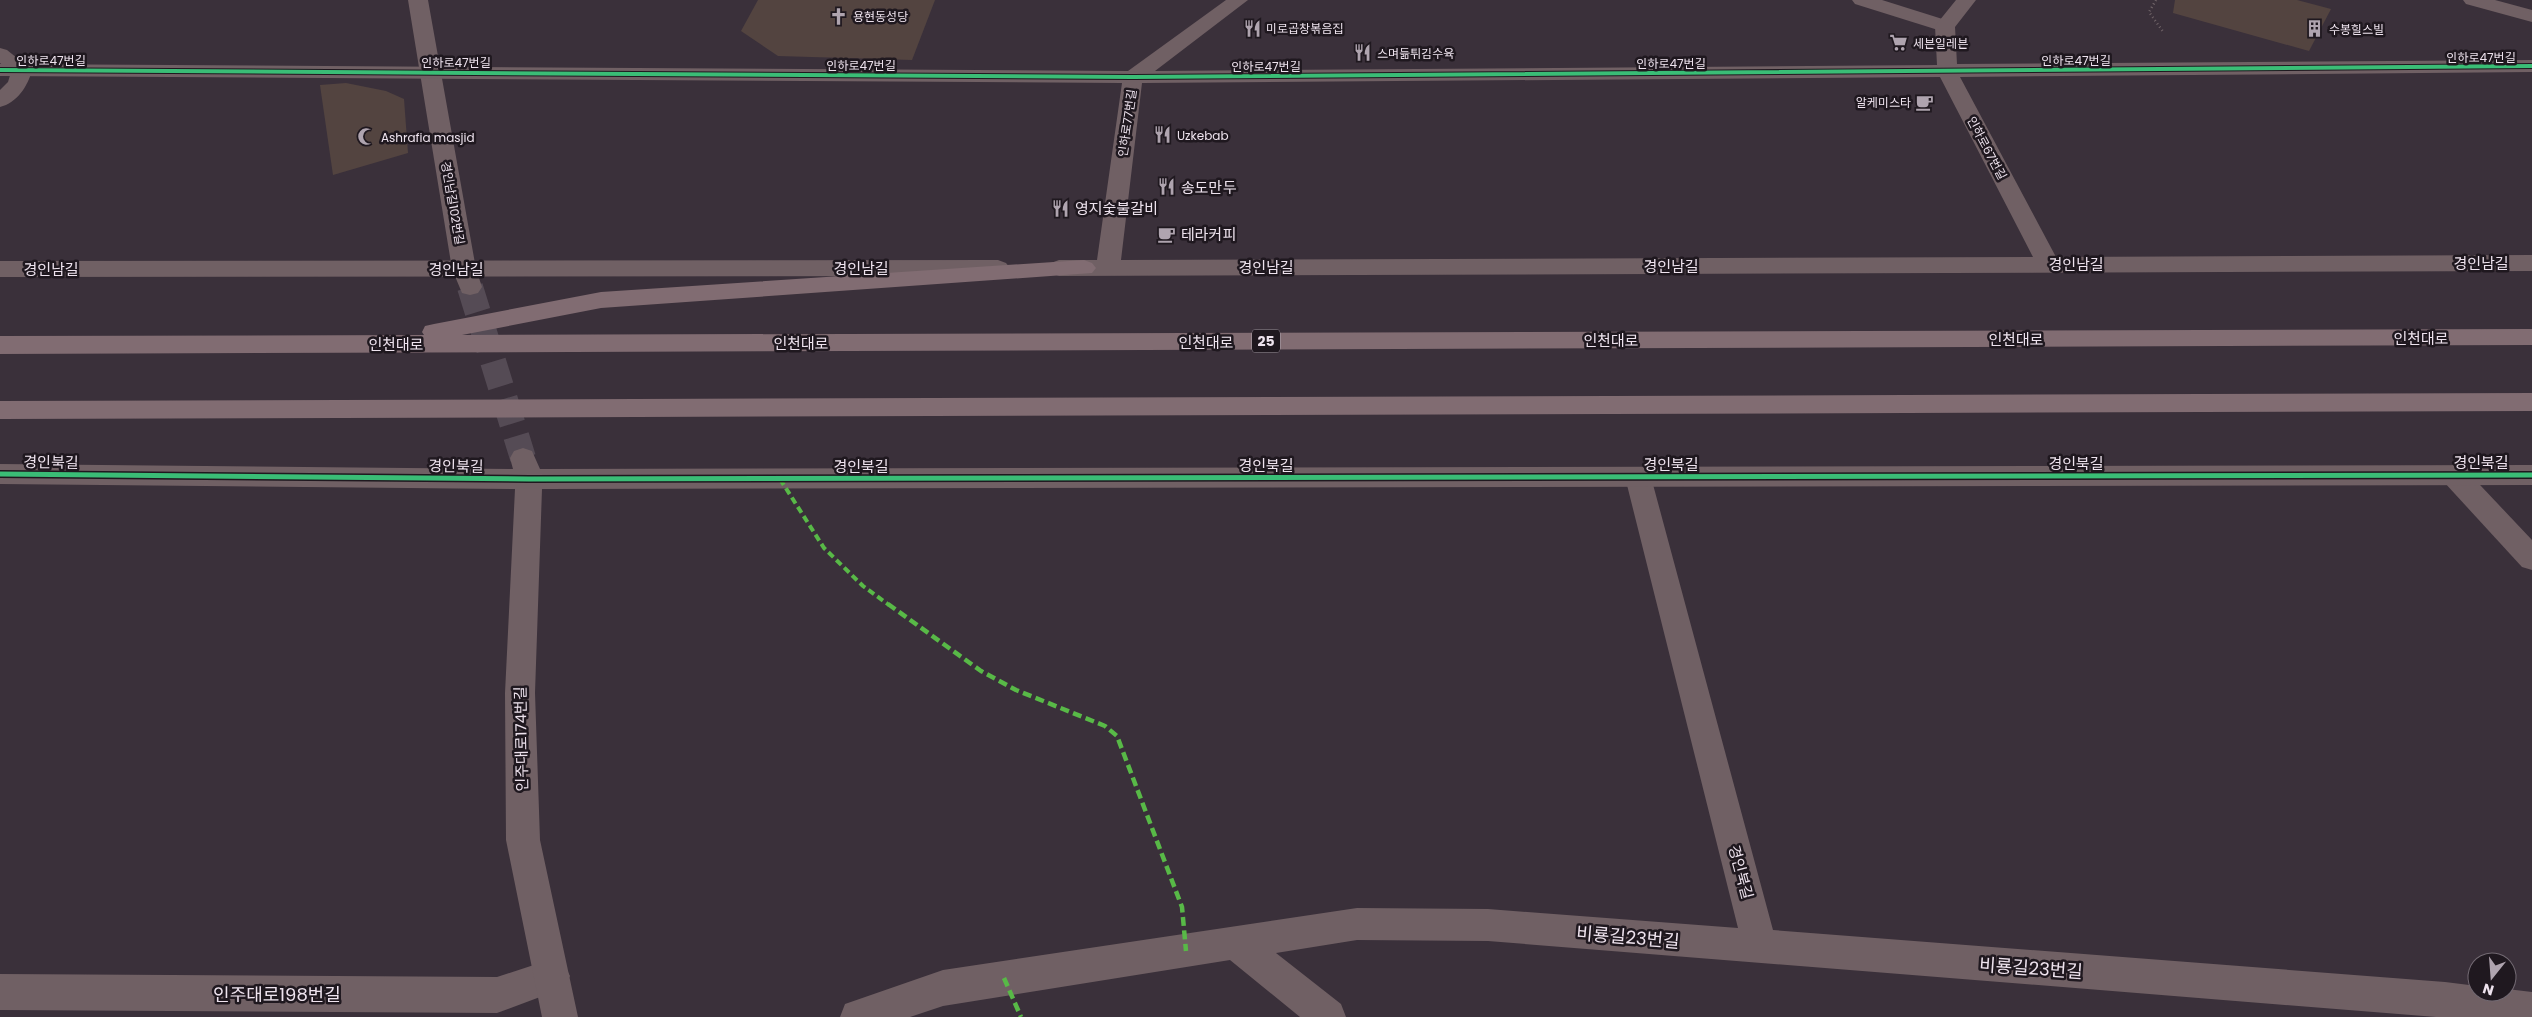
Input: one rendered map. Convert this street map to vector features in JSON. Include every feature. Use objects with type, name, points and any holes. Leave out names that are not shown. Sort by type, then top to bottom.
[{"type":"highway","points":[[367,344],[600,300],[1084,268]]},
{"type":"highway","name":"인천대로","points":[[0,345],[2532,337]]},
{"type":"highway","points":[[0,410],[2532,402]]},
{"type":"street","name":"경인남길102번길","points":[[418,0],[467,278]]},
{"type":"street","name":"인하로77번길","points":[[1108,268],[1133,77],[1238,0]]},
{"type":"street","points":[[1862,0],[1945,26],[1966,0]]},
{"type":"street","points":[[2473,0],[2532,16]]},
{"type":"street","name":"인하로67번길","points":[[1945,26],[1947,71],[2048,264]]},
{"type":"street","points":[[0,54],[22,70],[18,84],[0,101]]},
{"type":"street","name":"인하로47번길","points":[[0,70],[431,71],[1133,77],[2532,66]]},
{"type":"street","name":"경인남길","points":[[0,269],[467,278],[1084,268],[2532,263]]},
{"type":"street","name":"경인북길","points":[[0,474],[526,469],[1638,477],[2532,475]]},
{"type":"street","name":"인주대로174번길","points":[[526,469],[520,693],[523,840],[560,1017]]},
{"type":"street","points":[[2454,475],[2532,558]]},
{"type":"street","name":"경인북길","points":[[1638,477],[1760,947]]},
{"type":"street","name":"비룡길23번길","points":[[858,1017],[943,988],[1234,942],[1366,924],[1488,925],[2142,976],[2449,1008],[2532,1010]]},
{"type":"street","points":[[1234,942],[1328,1017]]},
{"type":"street","name":"인주대로198번길","points":[[0,992],[497,995],[552,976]]},
{"type":"building","name":"용현동성당","points":[[758,0],[935,0],[912,60],[778,56],[741,31]]},
{"type":"building","points":[[2175,0],[2297,0],[2331,9],[2309,51],[2173,13]]},
{"type":"building","name":"Ashrafia masjid","points":[[346,83],[386,91],[404,99],[408,153],[333,175],[320,85]]},
{"type":"tunnel","points":[[470,287],[523,458]]},
{"type":"marked path","points":[[780,479],[824,548],[863,586],[981,671],[1016,690],[1105,726],[1117,736],[1182,907],[1186,951]]},
{"type":"marked path","points":[[1004,978],[1021,1017]]},
{"type":"cycle path","points":[[0,70],[1133,77],[2532,66]]},
{"type":"cycle path","points":[[0,474],[529,479],[2532,475]]},
{"type":"place","name":"용현동성당","points":[[839,16]]},
{"type":"place","name":"미로곱창볶음집","points":[[1252,28]]},
{"type":"place","name":"수봉힐스빌","points":[[2315,29]]},
{"type":"place","name":"세븐일레븐","points":[[1899,43]]},
{"type":"place","name":"스며듦튀김수육","points":[[1363,53]]},
{"type":"place","name":"알케미스타","points":[[1925,102]]},
{"type":"place","name":"Uzkebab","points":[[1163,135]]},
{"type":"place","name":"Ashrafia masjid","points":[[367,137]]},
{"type":"place","name":"송도만두","points":[[1167,187]]},
{"type":"place","name":"영지숯불갈비","points":[[1061,208]]},
{"type":"place","name":"테라커피","points":[[1167,234]]}]
